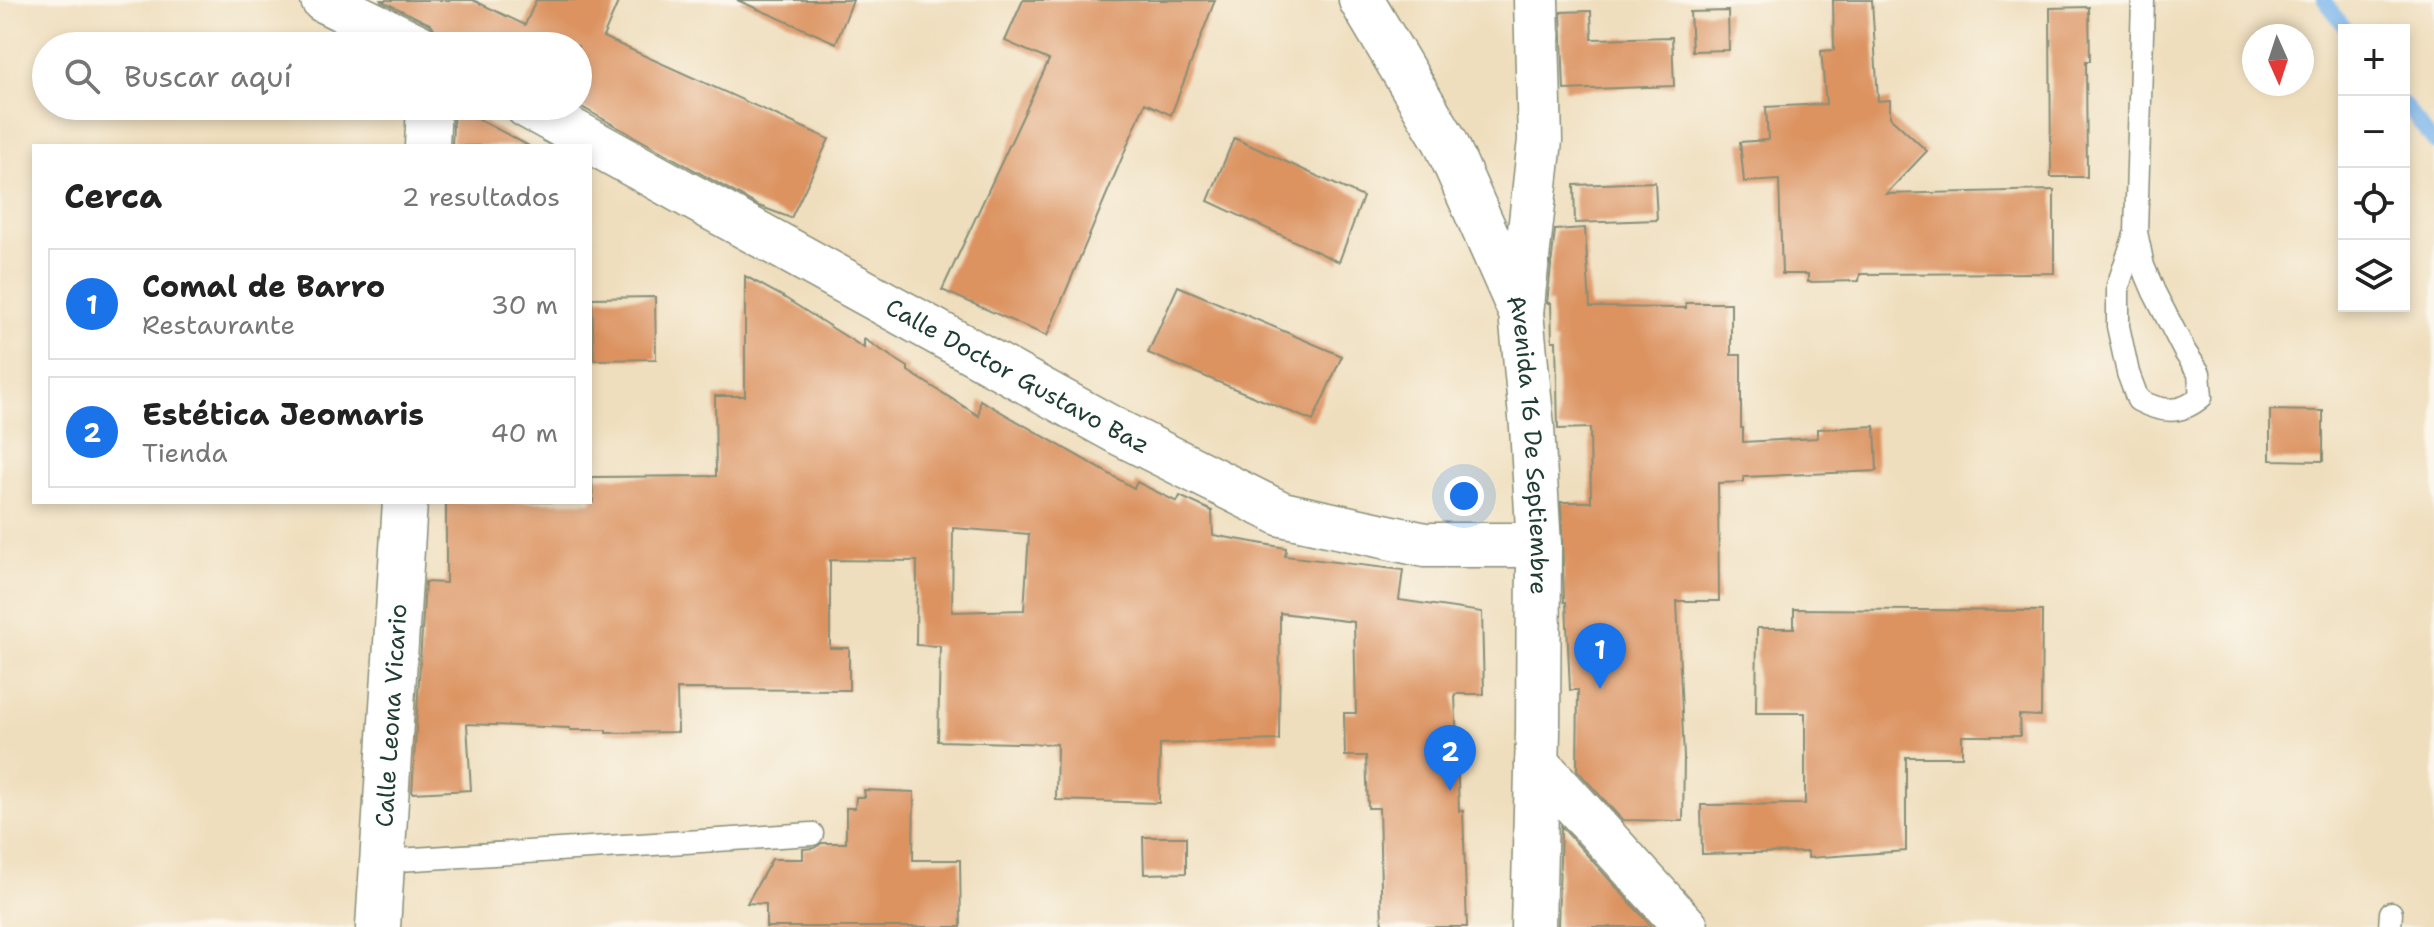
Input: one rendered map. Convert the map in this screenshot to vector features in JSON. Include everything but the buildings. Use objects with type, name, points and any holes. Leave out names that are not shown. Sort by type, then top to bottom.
[{"type":"main road","points":[[323,0],[389,32]]},
{"type":"main road","name":"Avenida 16 De Septiembre","points":[[1361,0],[1445,141],[1521,313],[1539,545],[1533,927]]},
{"type":"main road","points":[[1521,313],[1540,140],[1536,0]]},
{"type":"main road","points":[[427,144],[428,120]]},
{"type":"main road","name":"Calle Doctor Gustavo Baz","points":[[552,120],[1118,432],[1282,514],[1425,545],[1539,545]]},
{"type":"main road","name":"Calle Leona Vicario","points":[[378,927],[405,504]]},
{"type":"main road","points":[[1537,763],[1686,927]]},
{"type":"lane","points":[[2136,232],[2118,286],[2118,326],[2128,373],[2138,400],[2156,409],[2188,408],[2201,397],[2199,373],[2154,292],[2143,266],[2136,232],[2143,0]]},
{"type":"lane","points":[[382,861],[812,834]]},
{"type":"waterway","points":[[2324,0],[2342,24]]},
{"type":"waterway","points":[[2410,112],[2434,143]]},
{"type":"place","name":"Comal de Barro","points":[[1600,689]]},
{"type":"place","name":"Estética Jeomaris","points":[[1450,791]]}]
